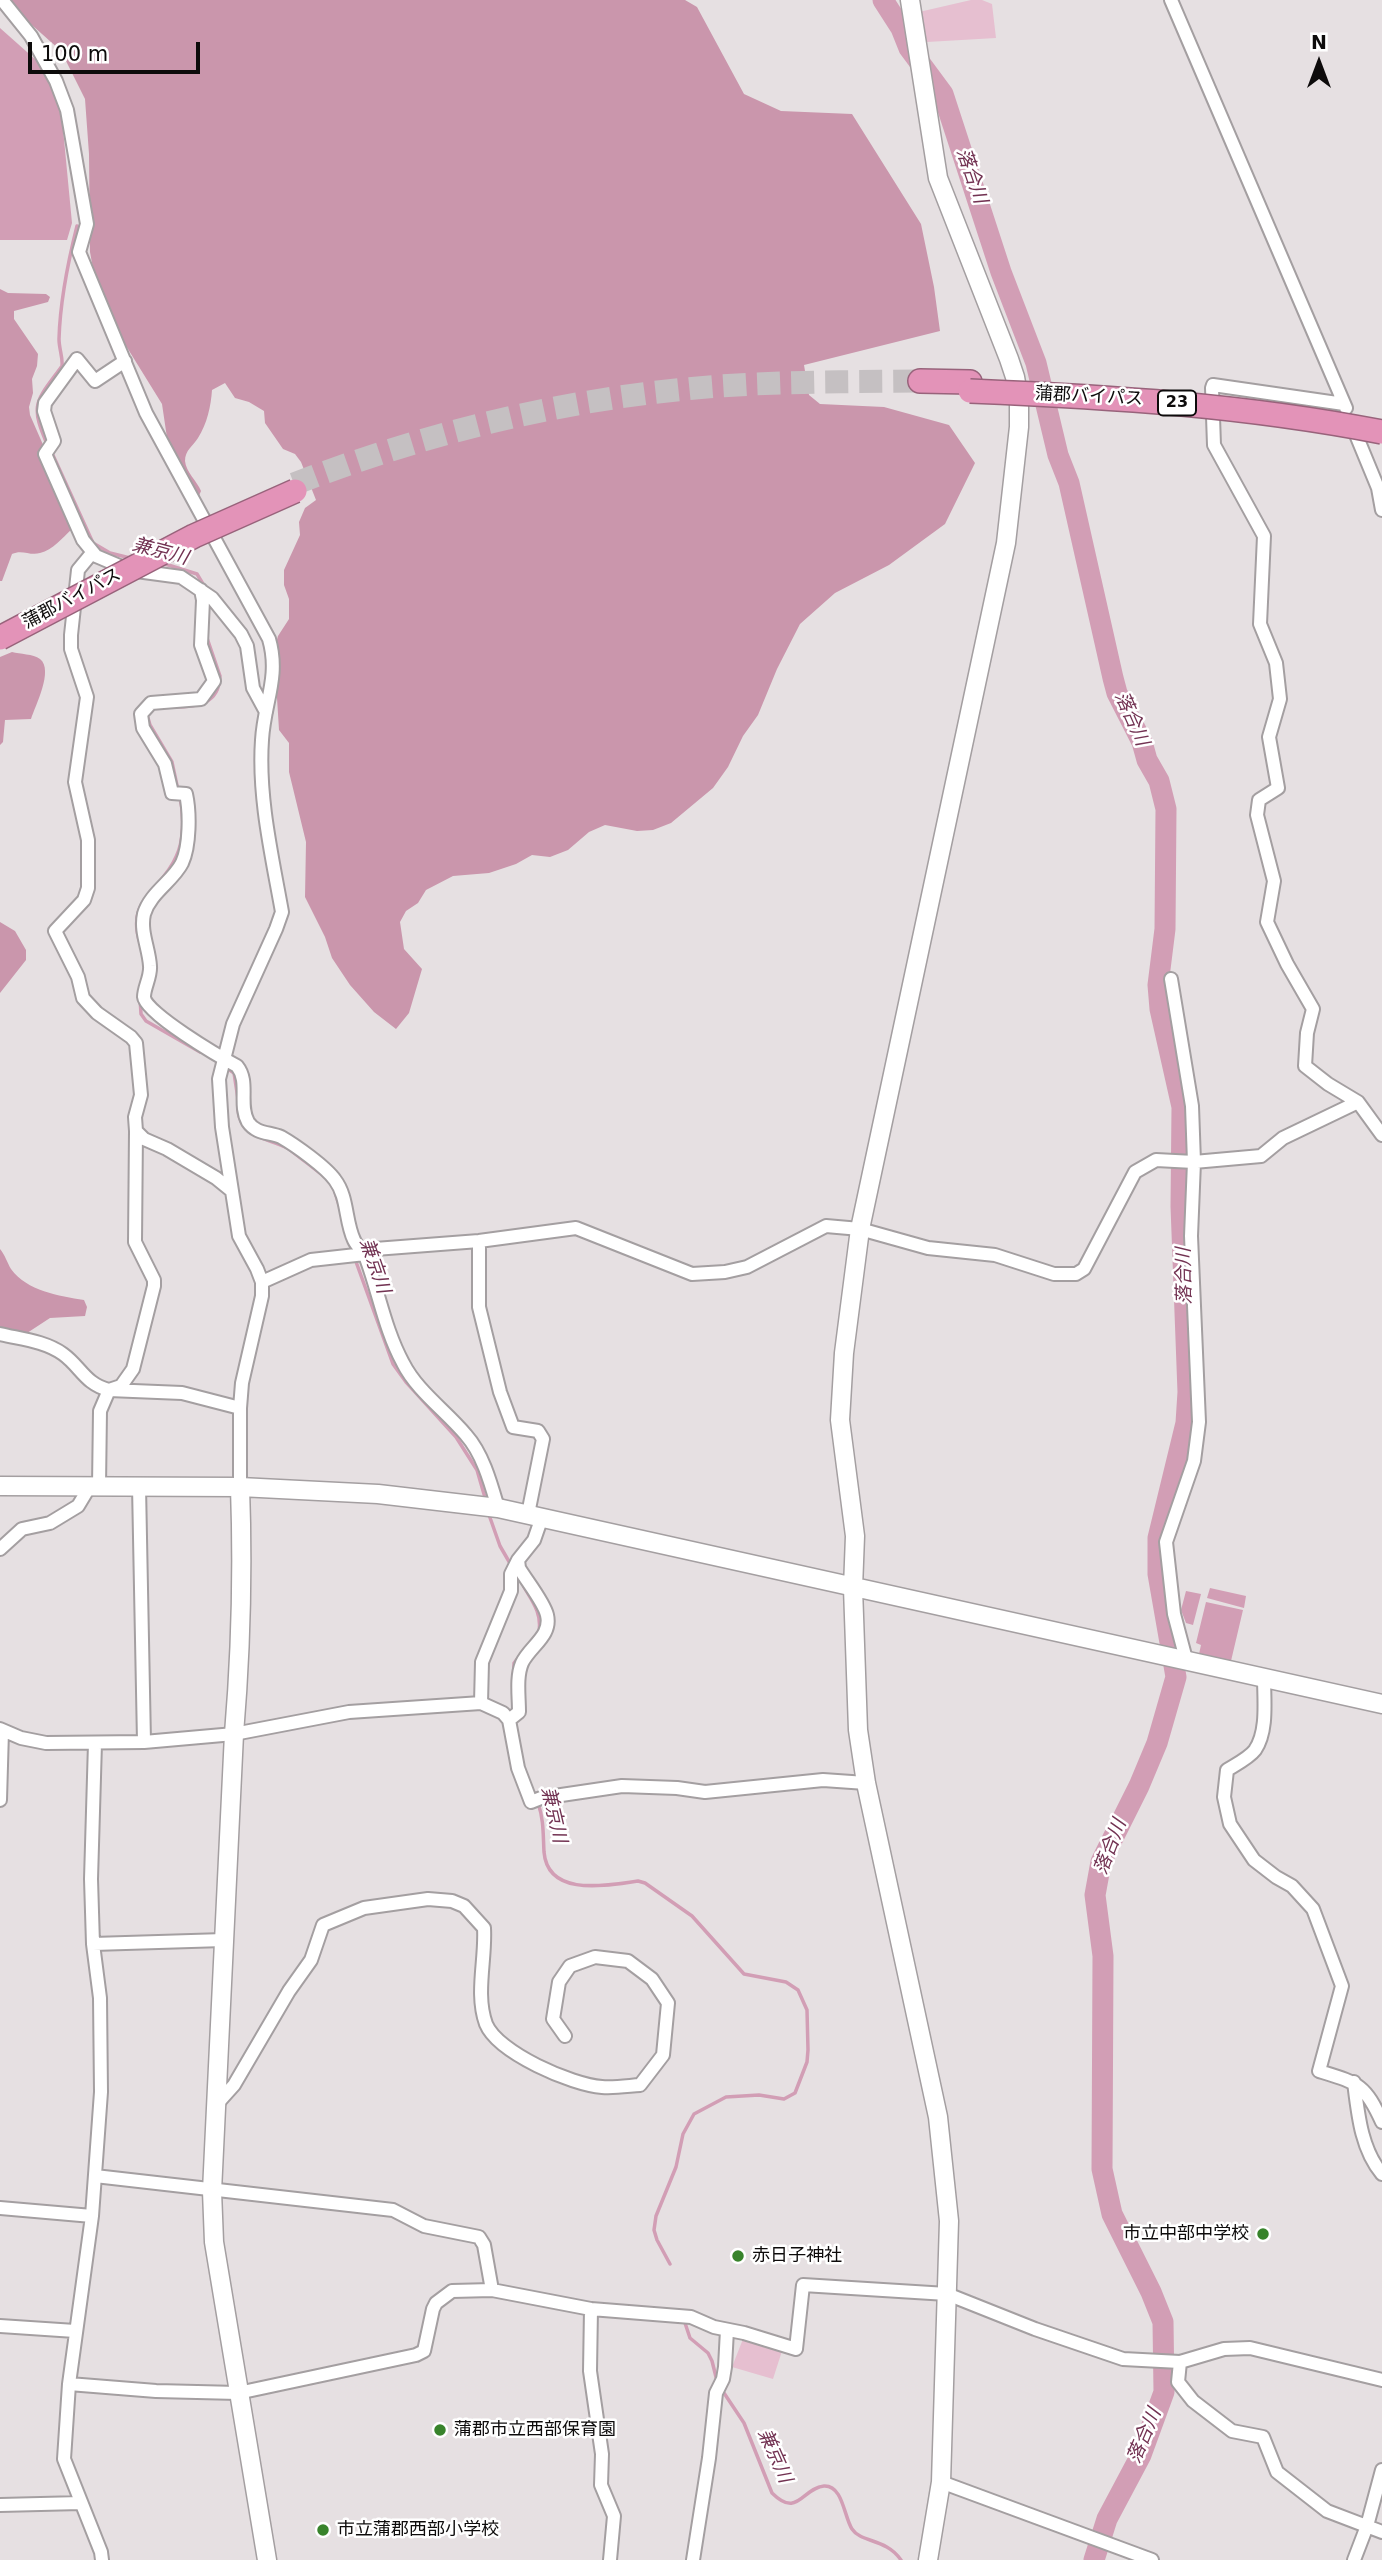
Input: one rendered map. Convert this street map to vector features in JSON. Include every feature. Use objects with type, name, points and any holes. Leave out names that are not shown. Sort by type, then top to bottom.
[{"type":"highway","name":"蒲郡バイパス","points":[[920,386],[1105,389],[1304,409],[1382,425]]},
{"type":"highway","name":"蒲郡バイパス","points":[[970,387],[1227,407],[1304,417],[1382,432]]},
{"type":"highway","name":"蒲郡バイパス","points":[[0,630],[191,530],[294,488],[194,536],[0,638]]},
{"type":"street","points":[[2,0],[31,36],[56,81],[67,110],[87,223],[79,252],[146,413],[272,649],[273,685],[262,740],[264,802],[282,912],[233,1024],[223,1064],[222,1127],[239,1236],[262,1282],[262,1296],[242,1383],[240,1408],[243,1572],[240,1663],[234,1734],[212,2191],[214,2242],[267,2560]]},
{"type":"street","points":[[910,0],[938,178],[1015,377],[1019,400],[1019,427],[1006,543],[860,1229],[844,1353],[840,1420],[855,1536],[853,1588],[858,1730],[866,1783],[938,2117],[949,2221],[941,2482],[928,2560]]},
{"type":"street","points":[[1171,0],[1344,404],[1378,488],[1382,510]]},
{"type":"street","points":[[125,361],[95,381],[77,359],[45,403],[44,411],[54,441],[45,454],[83,540],[92,553],[104,562],[129,570],[181,577],[206,593],[241,634],[247,646],[253,688],[266,712]]},
{"type":"street","points":[[1344,404],[1213,386],[1212,388],[1213,445],[1265,537],[1260,624],[1276,663],[1280,699],[1269,737],[1278,788],[1259,800],[1256,815],[1274,881],[1267,922],[1313,1009],[1305,1051],[1306,1066],[1357,1102],[1382,1135]]},
{"type":"street","points":[[0,1549],[22,1529],[50,1524],[78,1506],[94,1486],[100,1411],[109,1390],[121,1386],[133,1369],[154,1286],[154,1280],[135,1242],[135,1117],[142,1096],[136,1043],[97,1013],[83,998],[78,977],[55,931],[84,900],[88,888],[89,848],[75,782],[87,697],[71,649],[71,635],[78,570],[92,553]]},
{"type":"street","points":[[206,593],[203,600],[201,645],[214,681],[201,699],[151,703],[141,714],[143,728],[165,764],[172,793],[186,794],[190,812],[181,863],[145,911],[142,927],[151,969],[144,998],[148,1008],[223,1064],[237,1066],[242,1072],[245,1112],[248,1122],[256,1130],[279,1137],[335,1178],[354,1241],[363,1254],[404,1366],[469,1438],[491,1482],[492,1507]]},
{"type":"street","points":[[1171,979],[1192,1106],[1191,1236],[1199,1422],[1194,1461],[1166,1542],[1174,1614],[1185,1662]]},
{"type":"street","points":[[262,1282],[311,1260],[363,1254],[375,1249],[479,1241],[576,1228],[692,1275],[747,1267],[826,1226],[860,1229],[929,1248],[995,1255],[1054,1274],[1076,1274],[1084,1269],[1135,1172],[1156,1160],[1193,1162],[1261,1156],[1283,1138],[1357,1102]]},
{"type":"street","points":[[136,1131],[144,1139],[167,1149],[216,1178],[232,1191]]},
{"type":"street","points":[[479,1241],[479,1307],[500,1392],[513,1427],[538,1431],[543,1439],[534,1540],[515,1566],[511,1591],[482,1662],[481,1703]]},
{"type":"street","points":[[0,1334],[64,1354],[88,1381],[109,1390],[183,1393],[240,1408]]},
{"type":"street","points":[[0,1486],[240,1486],[378,1493],[492,1507],[1382,1704]]},
{"type":"street","points":[[139,1486],[144,1742]]},
{"type":"street","points":[[515,1566],[519,1568],[547,1614],[543,1637],[522,1663],[513,1717],[518,1768],[531,1802],[622,1786],[677,1787],[705,1792],[823,1780],[866,1783]]},
{"type":"street","points":[[1264,1678],[1264,1719],[1260,1740],[1254,1753],[1227,1770],[1224,1797],[1230,1824],[1254,1860],[1292,1886],[1313,1909],[1342,1986],[1319,2071],[1354,2082],[1371,2098],[1382,2122]]},
{"type":"street","points":[[0,1800],[1,1730],[21,1738],[46,1743],[144,1742],[234,1734],[349,1712],[481,1703],[513,1717]]},
{"type":"street","points":[[94,1743],[91,1879],[93,1944],[100,1998],[102,2092],[92,2216],[75,2331],[64,2459],[102,2560]]},
{"type":"street","points":[[216,2106],[234,2085],[289,1991],[311,1960],[323,1925],[364,1908],[428,1899],[452,1901],[464,1906],[484,1928],[481,1993],[487,2026],[499,2040],[550,2074],[600,2088],[639,2085],[663,2054],[668,2003],[652,1979],[628,1961],[595,1957],[570,1966],[559,1982],[553,2018],[565,2036]]},
{"type":"street","points":[[93,1944],[224,1940]]},
{"type":"street","points":[[1354,2082],[1359,2120],[1367,2148],[1371,2161],[1382,2174]]},
{"type":"street","points":[[95,2176],[393,2210],[424,2226],[479,2237],[484,2245],[492,2290]]},
{"type":"street","points":[[0,2208],[92,2216]]},
{"type":"street","points":[[69,2384],[156,2391],[238,2393],[416,2355],[424,2351],[433,2309],[452,2291],[466,2289],[492,2290],[591,2309],[691,2317],[714,2328],[796,2349],[803,2285],[947,2294],[1035,2329],[1123,2359],[1178,2362],[1224,2348],[1250,2348],[1382,2381]]},
{"type":"street","points":[[591,2309],[590,2371],[602,2454],[601,2485],[614,2516],[610,2560]]},
{"type":"street","points":[[0,2326],[75,2331]]},
{"type":"street","points":[[693,2560],[716,2393],[723,2379],[727,2330]]},
{"type":"street","points":[[1178,2362],[1178,2382],[1193,2402],[1232,2431],[1263,2437],[1278,2472],[1327,2511],[1382,2532]]},
{"type":"street","points":[[1354,2560],[1367,2526],[1382,2470]]},
{"type":"street","points":[[941,2482],[1152,2560]]},
{"type":"street","points":[[0,2505],[81,2503]]},
{"type":"shaded area","points":[[4,0],[685,0],[697,7],[744,94],[781,111],[852,114],[921,224],[940,331],[804,365],[809,395],[820,404],[884,407],[949,425],[975,463],[945,524],[889,565],[835,593],[800,624],[758,715],[743,736],[728,767],[713,788],[671,823],[653,830],[637,831],[605,825],[589,832],[568,850],[550,857],[532,855],[516,864],[489,873],[453,876],[426,890],[418,903],[406,911],[400,922],[404,949],[422,969],[409,1013],[396,1029],[374,1012],[350,985],[332,958],[305,897],[306,842],[289,772],[289,743],[279,730],[274,650],[278,636],[289,619],[284,570],[300,535],[299,522],[305,508],[316,500],[301,462],[295,454],[283,449],[265,423],[264,411],[235,398],[225,383],[212,390],[204,427],[185,457],[187,469],[201,491],[198,498],[170,458],[162,404],[123,341],[106,308],[94,274],[90,252],[89,154],[85,99],[61,51]]},
{"type":"shaded area","points":[[971,0],[992,4],[996,38],[927,42],[919,12]]},
{"type":"shaded area","points":[[0,28],[45,68],[61,108],[72,223],[67,240],[0,240]]},
{"type":"shaded area","points":[[0,289],[8,293],[46,294],[50,297],[48,302],[14,311],[14,319],[38,354],[32,379],[30,415],[72,529],[45,551],[36,554],[12,554],[2,581],[0,581]]},
{"type":"shaded area","points":[[12,652],[40,659],[44,664],[44,679],[31,719],[5,720],[3,742],[0,745],[0,657]]},
{"type":"shaded area","points":[[0,922],[15,931],[26,950],[26,960],[0,993]]},
{"type":"shaded area","points":[[0,1249],[11,1269],[26,1283],[64,1297],[84,1300],[87,1307],[85,1316],[50,1318],[24,1335],[0,1330]]},
{"type":"shaded area","points":[[1210,1588],[1246,1596],[1244,1608],[1207,1598]]},
{"type":"shaded area","points":[[1186,1591],[1201,1594],[1193,1625],[1186,1623],[1181,1610]]},
{"type":"shaded area","points":[[1206,1602],[1243,1610],[1231,1661],[1199,1654],[1201,1645],[1196,1643]]},
{"type":"shaded area","points":[[743,2339],[782,2351],[773,2379],[732,2367]]},
{"type":"waterway","name":"落合川","points":[[883,0],[901,28],[909,48],[943,94],[1001,272],[1036,363],[1058,455],[1069,483],[1117,693],[1159,781],[1166,809],[1165,929],[1158,985],[1160,1009],[1182,1107],[1181,1206],[1188,1392],[1186,1423],[1158,1538],[1158,1574],[1176,1677],[1157,1743],[1101,1862],[1095,1895],[1103,1956],[1102,2169],[1112,2214],[1163,2322],[1164,2392],[1141,2455],[1107,2519],[1094,2560]]},
{"type":"waterway","name":"兼京川","points":[[48,446],[39,420],[38,403],[62,366],[59,339],[61,311],[77,226]]},
{"type":"waterway","name":"兼京川","points":[[52,453],[93,543],[110,553],[130,558]]},
{"type":"waterway","name":"兼京川","points":[[162,563],[197,574],[206,589]]},
{"type":"waterway","name":"兼京川","points":[[174,707],[205,702],[211,699],[219,686],[220,676],[207,638]]},
{"type":"waterway","name":"兼京川","points":[[148,718],[172,762],[178,790]]},
{"type":"waterway","name":"兼京川","points":[[140,943],[137,915],[141,905],[170,869],[179,851],[182,828],[180,797]]},
{"type":"waterway","name":"兼京川","points":[[140,998],[141,1014],[146,1021],[200,1052]]},
{"type":"waterway","name":"兼京川","points":[[225,1067],[234,1073],[238,1099]]},
{"type":"waterway","name":"兼京川","points":[[238,1110],[240,1120],[250,1132],[289,1149],[325,1177]]},
{"type":"waterway","name":"兼京川","points":[[334,1189],[340,1208]]},
{"type":"waterway","name":"兼京川","points":[[355,1259],[393,1364],[456,1437],[477,1470],[486,1501]]},
{"type":"waterway","name":"兼京川","points":[[488,1512],[500,1546],[511,1565]]},
{"type":"waterway","name":"兼京川","points":[[524,1587],[538,1613],[539,1631]]},
{"type":"waterway","name":"兼京川","points":[[513,1684],[514,1663],[522,1653]]},
{"type":"waterway","name":"兼京川","points":[[538,1803],[544,1852],[548,1867],[556,1876],[581,1885],[611,1885],[638,1881],[645,1883],[692,1916],[744,1974],[786,1982],[798,1990],[807,2010],[807,2062],[795,2093],[784,2099],[759,2095],[726,2097],[694,2114],[683,2134],[676,2167],[656,2216],[654,2230],[670,2264]]},
{"type":"waterway","name":"兼京川","points":[[684,2320],[690,2338],[708,2353],[717,2381]]},
{"type":"waterway","name":"兼京川","points":[[722,2390],[744,2423],[772,2493],[781,2500],[794,2503],[817,2488],[830,2487],[839,2496],[852,2529],[861,2537],[888,2548],[901,2560]]},
{"type":"tunnel","points":[[294,484],[438,436],[586,402],[686,389],[744,385],[920,381]]},
{"type":"place","name":"市立中部中学校","points":[[1263,2234]]},
{"type":"place","name":"赤日子神社","points":[[738,2256]]},
{"type":"place","name":"蒲郡市立西部保育園","points":[[440,2430]]},
{"type":"place","name":"市立蒲郡西部小学校","points":[[323,2530]]}]
